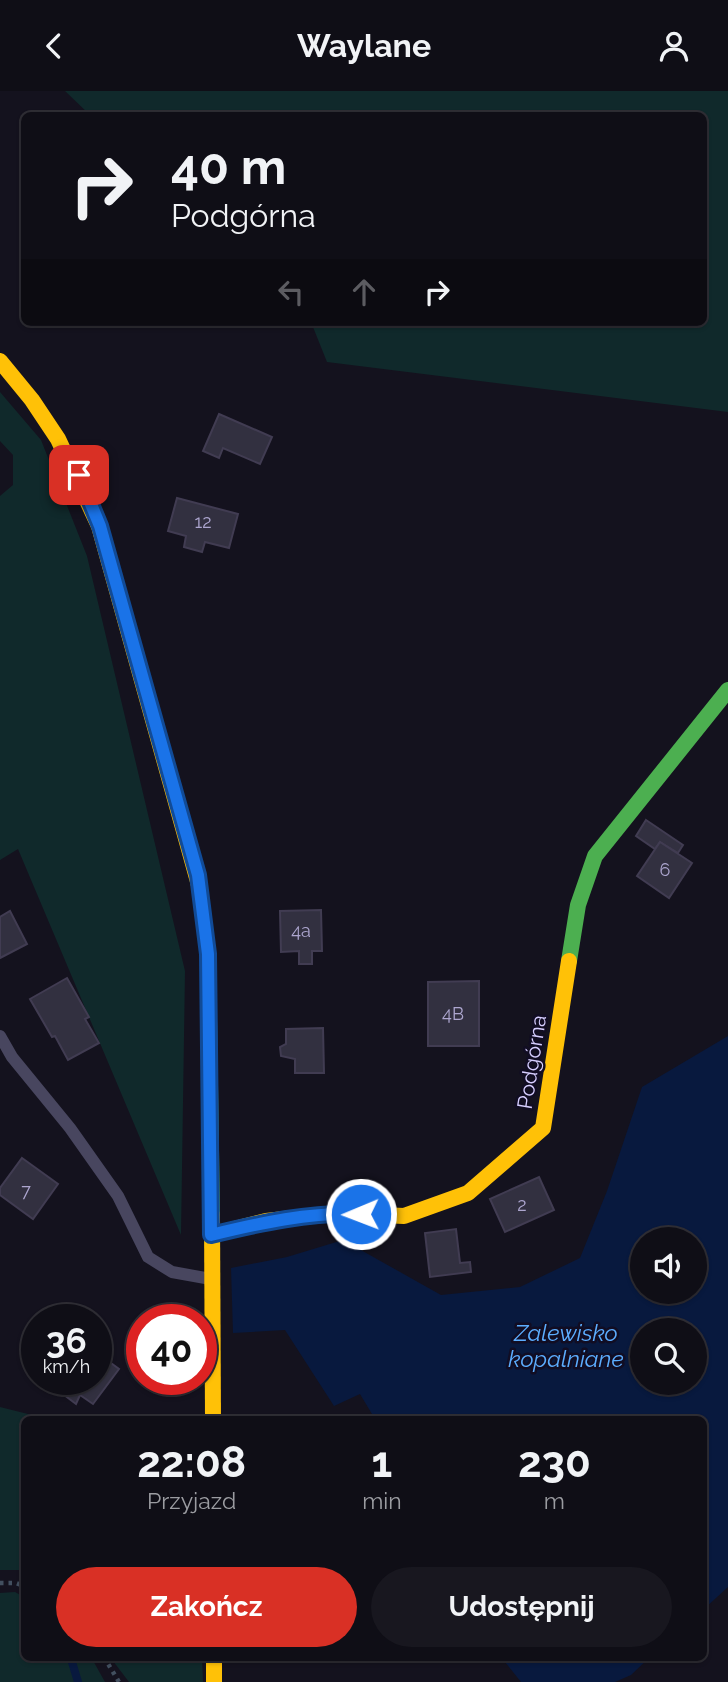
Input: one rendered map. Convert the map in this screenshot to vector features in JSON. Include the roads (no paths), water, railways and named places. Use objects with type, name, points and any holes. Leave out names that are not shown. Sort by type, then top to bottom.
[{"type":"street","points":[[0,361],[52,425],[79,475],[100,526],[198,875],[209,968],[213,1416]]},
{"type":"street","name":"Podgórna","points":[[211,1235],[266,1221],[339,1213],[404,1216],[468,1193],[543,1128],[578,905],[594,856],[728,691]]},
{"type":"street","points":[[214,1661],[214,1682]]},
{"type":"lane","points":[[0,1036],[12,1057],[70,1128],[118,1196],[148,1257],[172,1272],[212,1279]]},
{"type":"water","name":"Zalewisko kopalniane","points":[[728,1036],[728,1587],[707,1606],[707,1416],[373,1416],[360,1394],[334,1406],[285,1330],[233,1333],[231,1268],[287,1257],[343,1240],[441,1295],[520,1287],[580,1258],[607,1191],[642,1087]]},
{"type":"water","points":[[504,1661],[646,1661],[631,1675],[615,1682],[521,1682]]},
{"type":"waterway","points":[[72,1662],[78,1682]]}]
